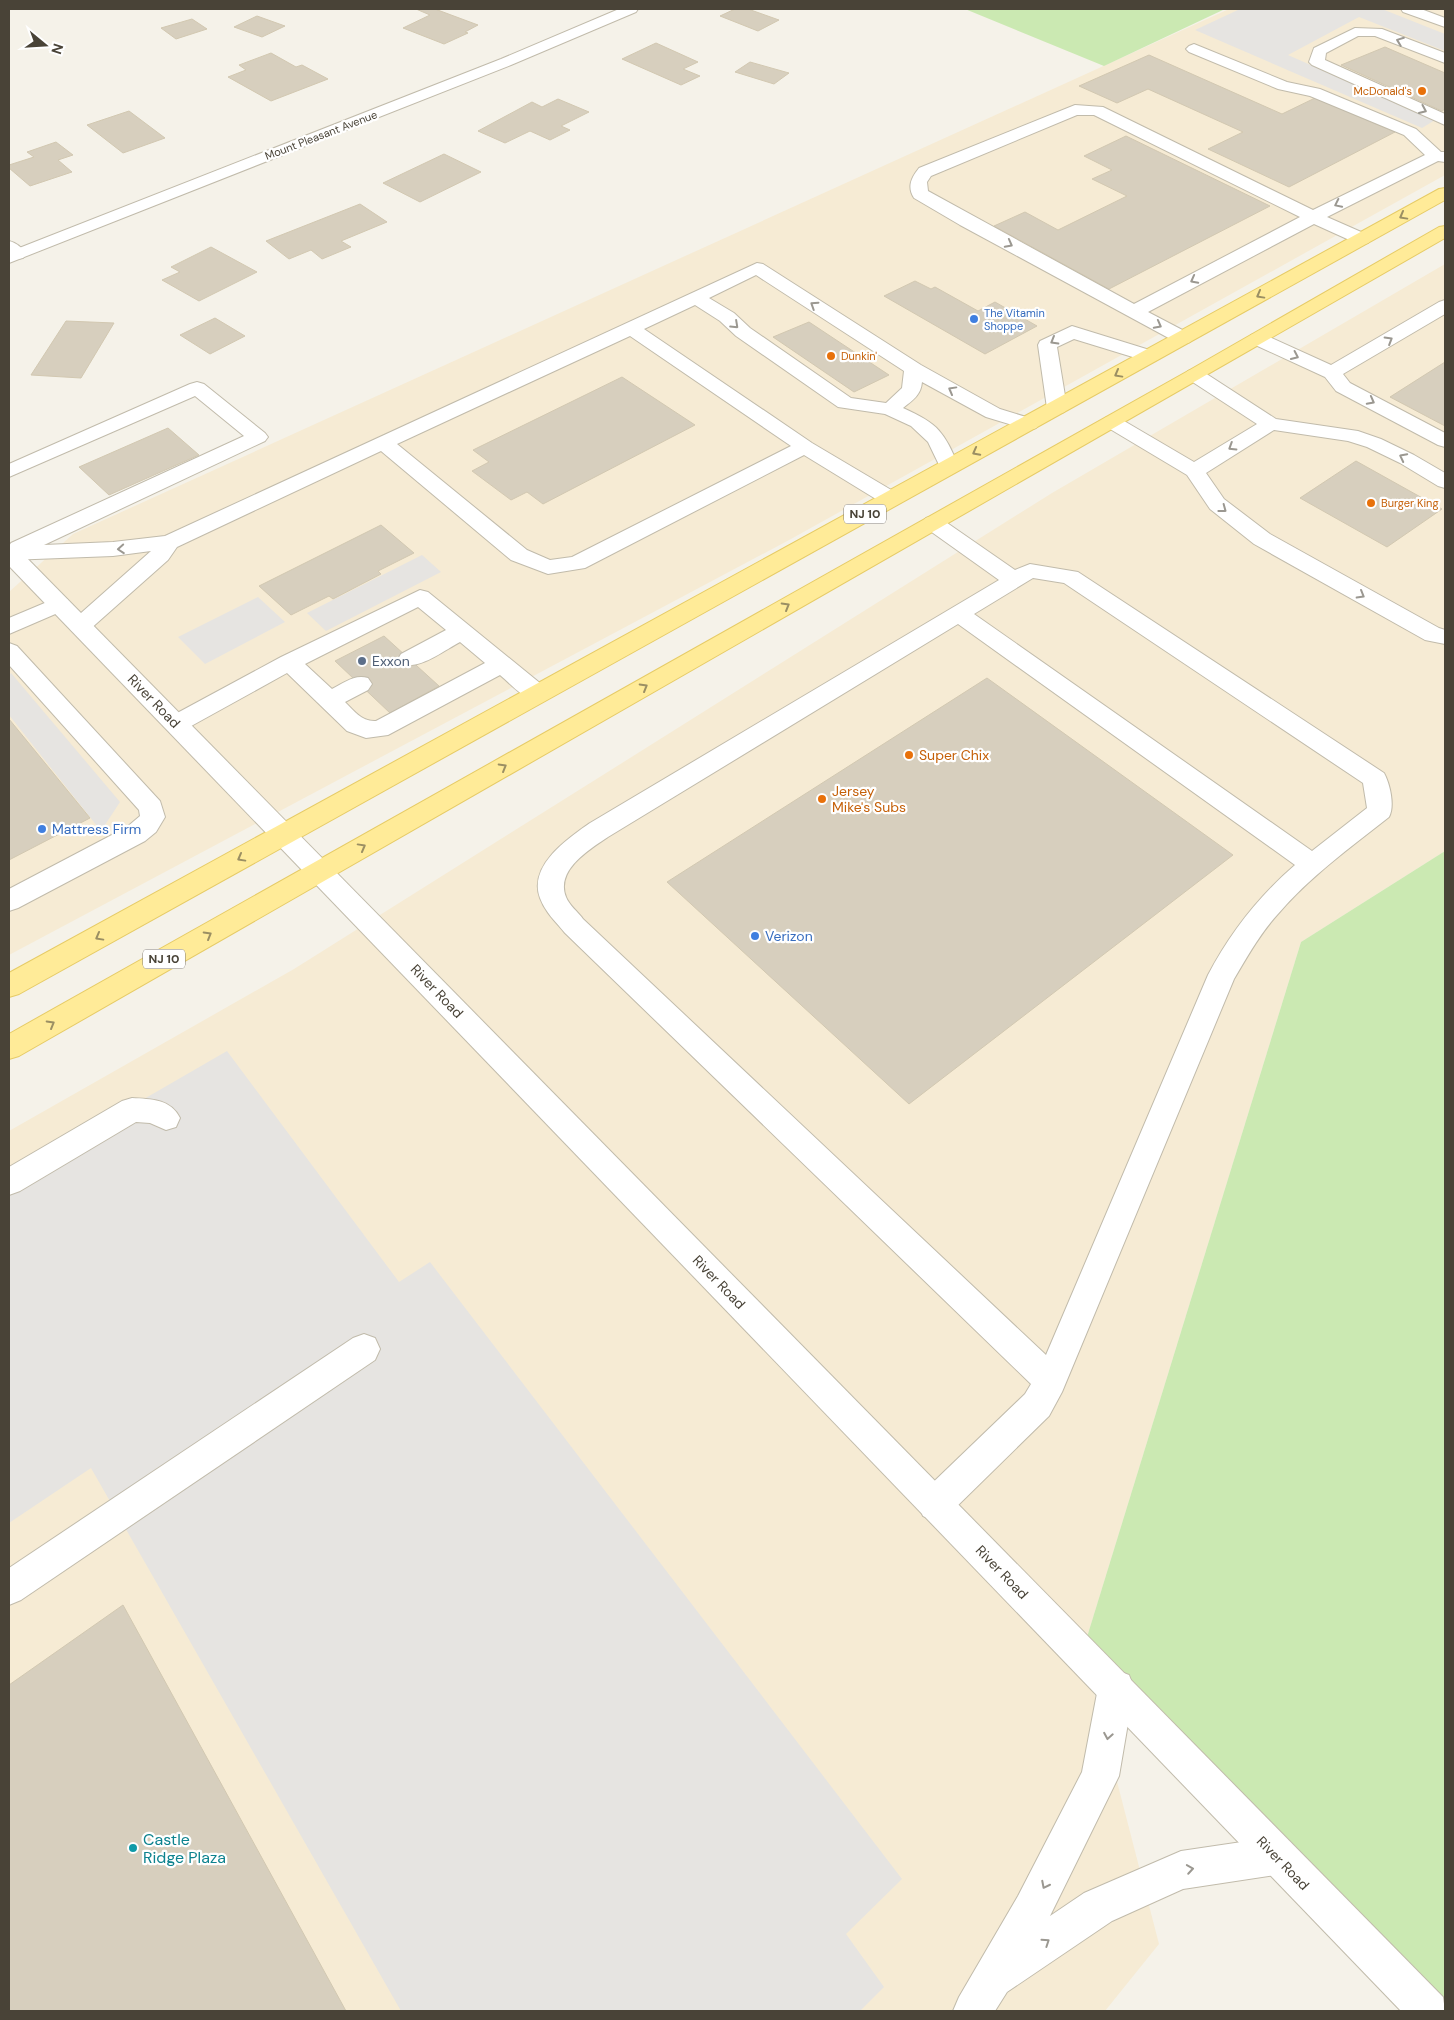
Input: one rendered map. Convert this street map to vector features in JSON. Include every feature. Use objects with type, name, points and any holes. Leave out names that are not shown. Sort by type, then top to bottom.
[{"type":"main road","name":"NJ 10","points":[[9,986],[1445,193]]},
{"type":"main road","name":"NJ 10","points":[[9,1048],[933,523],[1196,376],[1258,338],[1445,231]]},
{"type":"street","name":"Mount Pleasant Avenue","points":[[12,253],[506,62],[632,9]]},
{"type":"street","points":[[1408,9],[1445,23]]},
{"type":"street","points":[[1445,58],[1378,32],[1355,32],[1319,51],[1317,62],[1445,120]]},
{"type":"street","points":[[1134,312],[1313,217],[1441,156],[1410,132],[1314,92],[1283,86],[1194,49]]},
{"type":"street","points":[[1183,338],[966,221],[920,194],[918,187],[919,178],[925,172],[1075,110],[1097,110],[1111,115],[1313,217],[1362,239]]},
{"type":"street","points":[[9,553],[112,549],[169,542],[757,268],[914,370],[994,413],[1029,424]]},
{"type":"street","points":[[695,297],[727,317],[743,332],[845,403],[890,409],[918,422],[936,439],[949,467]]},
{"type":"street","points":[[1332,373],[1445,306]]},
{"type":"street","points":[[630,328],[805,447],[891,499]]},
{"type":"street","points":[[1057,408],[1047,345],[1072,332],[1149,356]]},
{"type":"street","points":[[1258,338],[1332,373],[1343,387],[1445,441]]},
{"type":"street","points":[[890,409],[912,390],[914,370]]},
{"type":"street","points":[[1196,376],[1271,424],[1351,435],[1391,451],[1445,482]]},
{"type":"street","points":[[9,471],[197,388],[258,437],[9,553]]},
{"type":"street","points":[[1112,422],[1194,471],[1216,504],[1262,538],[1433,635],[1445,637]]},
{"type":"street","points":[[1194,471],[1271,424]]},
{"type":"street","points":[[382,442],[520,555],[548,567],[577,562],[805,447]]},
{"type":"street","points":[[933,523],[1014,580]]},
{"type":"street","points":[[80,626],[160,555],[169,542]]},
{"type":"street","name":"River Road","points":[[9,553],[1429,2011]]},
{"type":"street","points":[[935,1504],[1036,1405],[1052,1381],[1222,975],[1253,926],[1287,886],[1380,811],[1376,779],[1070,577],[1030,572],[958,613],[580,843],[563,858],[552,876],[550,888],[553,899],[574,926],[1052,1381]]},
{"type":"street","points":[[176,724],[288,662],[420,597],[538,694]]},
{"type":"street","points":[[9,627],[58,604]]},
{"type":"street","points":[[958,613],[1312,864]]},
{"type":"street","points":[[409,659],[461,632]]},
{"type":"street","points":[[9,651],[151,807],[153,817],[147,826],[136,834],[9,901]]},
{"type":"street","points":[[288,662],[355,725],[366,730],[380,730],[501,664]]},
{"type":"street","points":[[328,701],[360,684]]},
{"type":"street","points":[[9,1182],[132,1110],[154,1111],[166,1118]]},
{"type":"street","points":[[9,1588],[364,1349]]},
{"type":"street","points":[[982,1995],[1032,1910],[1100,1776],[1116,1688]]},
{"type":"street","points":[[982,1995],[1098,1907],[1181,1870],[1276,1856]]},
{"type":"shaded area","points":[[1229,9],[1445,9],[1445,175],[791,539],[9,955],[9,592],[73,534]]},
{"type":"shaded area","points":[[1240,9],[1382,9],[1445,34],[1445,51],[1359,17],[1288,55],[1435,120],[1422,128],[1195,30]]},
{"type":"shaded area","points":[[1445,264],[1445,851],[1301,942],[1083,1650],[1159,1944],[1105,2011],[9,2011],[9,1131],[294,969],[1052,493]]},
{"type":"shaded area","points":[[422,555],[441,572],[326,631],[307,613]]},
{"type":"shaded area","points":[[258,597],[285,622],[205,664],[178,637]]},
{"type":"shaded area","points":[[11,673],[120,802],[101,831],[9,715],[9,676]]},
{"type":"shaded area","points":[[227,1051],[399,1282],[430,1262],[902,1879],[846,1934],[884,1987],[860,2011],[401,2011],[91,1468],[9,1523],[9,1177]]},
{"type":"green space","points":[[965,9],[1225,9],[1104,66]]},
{"type":"green space","points":[[1445,851],[1445,2011],[1428,2011],[1083,1650],[1301,942]]},
{"type":"building","points":[[416,9],[435,9],[478,25],[465,32],[468,33],[444,44],[403,28],[430,15]]},
{"type":"building","points":[[735,9],[748,9],[779,20],[758,31],[720,16]]},
{"type":"building","points":[[257,16],[285,26],[262,37],[234,27]]},
{"type":"building","points":[[192,19],[207,29],[176,39],[161,28]]},
{"type":"building","points":[[656,43],[698,62],[683,69],[700,76],[681,85],[622,59]]},
{"type":"building","name":"McDonald's","points":[[1385,47],[1445,73],[1445,109],[1442,111],[1341,65]]},
{"type":"building","points":[[271,53],[296,67],[302,65],[328,79],[271,101],[228,77],[246,70],[239,65]]},
{"type":"building","points":[[1149,55],[1282,114],[1315,98],[1395,132],[1289,187],[1208,149],[1243,132],[1148,89],[1117,103],[1079,86]]},
{"type":"building","points":[[750,62],[789,73],[774,84],[735,72]]},
{"type":"building","points":[[558,99],[589,112],[561,126],[570,130],[550,140],[530,131],[505,143],[478,131],[532,102],[542,107]]},
{"type":"building","points":[[129,111],[165,138],[123,153],[87,125]]},
{"type":"building","points":[[1126,136],[1270,206],[1109,289],[994,226],[1025,212],[1058,230],[1127,196],[1092,179],[1112,170],[1084,156]]},
{"type":"building","points":[[56,142],[73,155],[58,160],[72,172],[30,186],[9,168],[9,165],[34,157],[27,152]]},
{"type":"building","points":[[444,154],[481,172],[420,202],[383,183]]},
{"type":"building","points":[[360,204],[387,222],[341,241],[351,247],[322,259],[311,250],[289,259],[266,241]]},
{"type":"building","points":[[211,247],[257,272],[199,301],[162,280],[180,272],[171,267]]},
{"type":"building","name":"The Vitamin Shoppe","points":[[915,281],[931,289],[935,287],[978,311],[995,302],[1037,326],[985,354],[884,296]]},
{"type":"building","points":[[215,318],[245,336],[210,354],[180,335]]},
{"type":"building","points":[[66,321],[114,323],[81,378],[31,375]]},
{"type":"building","name":"Dunkin'","points":[[809,322],[889,375],[854,392],[773,337]]},
{"type":"building","points":[[1445,362],[1445,426],[1390,397]]},
{"type":"building","points":[[622,377],[695,425],[543,504],[527,492],[511,500],[472,471],[489,462],[473,450]]},
{"type":"building","points":[[168,428],[199,455],[109,495],[79,467]]},
{"type":"building","name":"Burger King","points":[[1356,461],[1442,509],[1387,547],[1300,498]]},
{"type":"building","points":[[381,525],[414,553],[378,571],[381,574],[333,599],[329,596],[291,615],[259,586]]},
{"type":"building","points":[[384,636],[439,686],[390,713],[335,661]]},
{"type":"building","points":[[987,678],[1233,855],[909,1104],[667,882]]},
{"type":"building","points":[[9,719],[90,818],[9,860]]},
{"type":"building","name":"Castle Ridge Plaza","points":[[123,1605],[346,2011],[9,2011],[9,1685]]},
{"type":"place","name":"McDonald's","points":[[1422,91]]},
{"type":"place","name":"The Vitamin Shoppe","points":[[974,319]]},
{"type":"place","name":"Dunkin'","points":[[831,356]]},
{"type":"place","name":"Burger King","points":[[1371,503]]},
{"type":"place","name":"Exxon","points":[[362,661]]},
{"type":"place","name":"Super Chix","points":[[909,755]]},
{"type":"place","name":"Jersey Mike's Subs","points":[[822,799]]},
{"type":"place","name":"Mattress Firm","points":[[42,829]]},
{"type":"place","name":"Verizon","points":[[755,936]]},
{"type":"place","name":"Castle Ridge Plaza","points":[[133,1848]]}]
